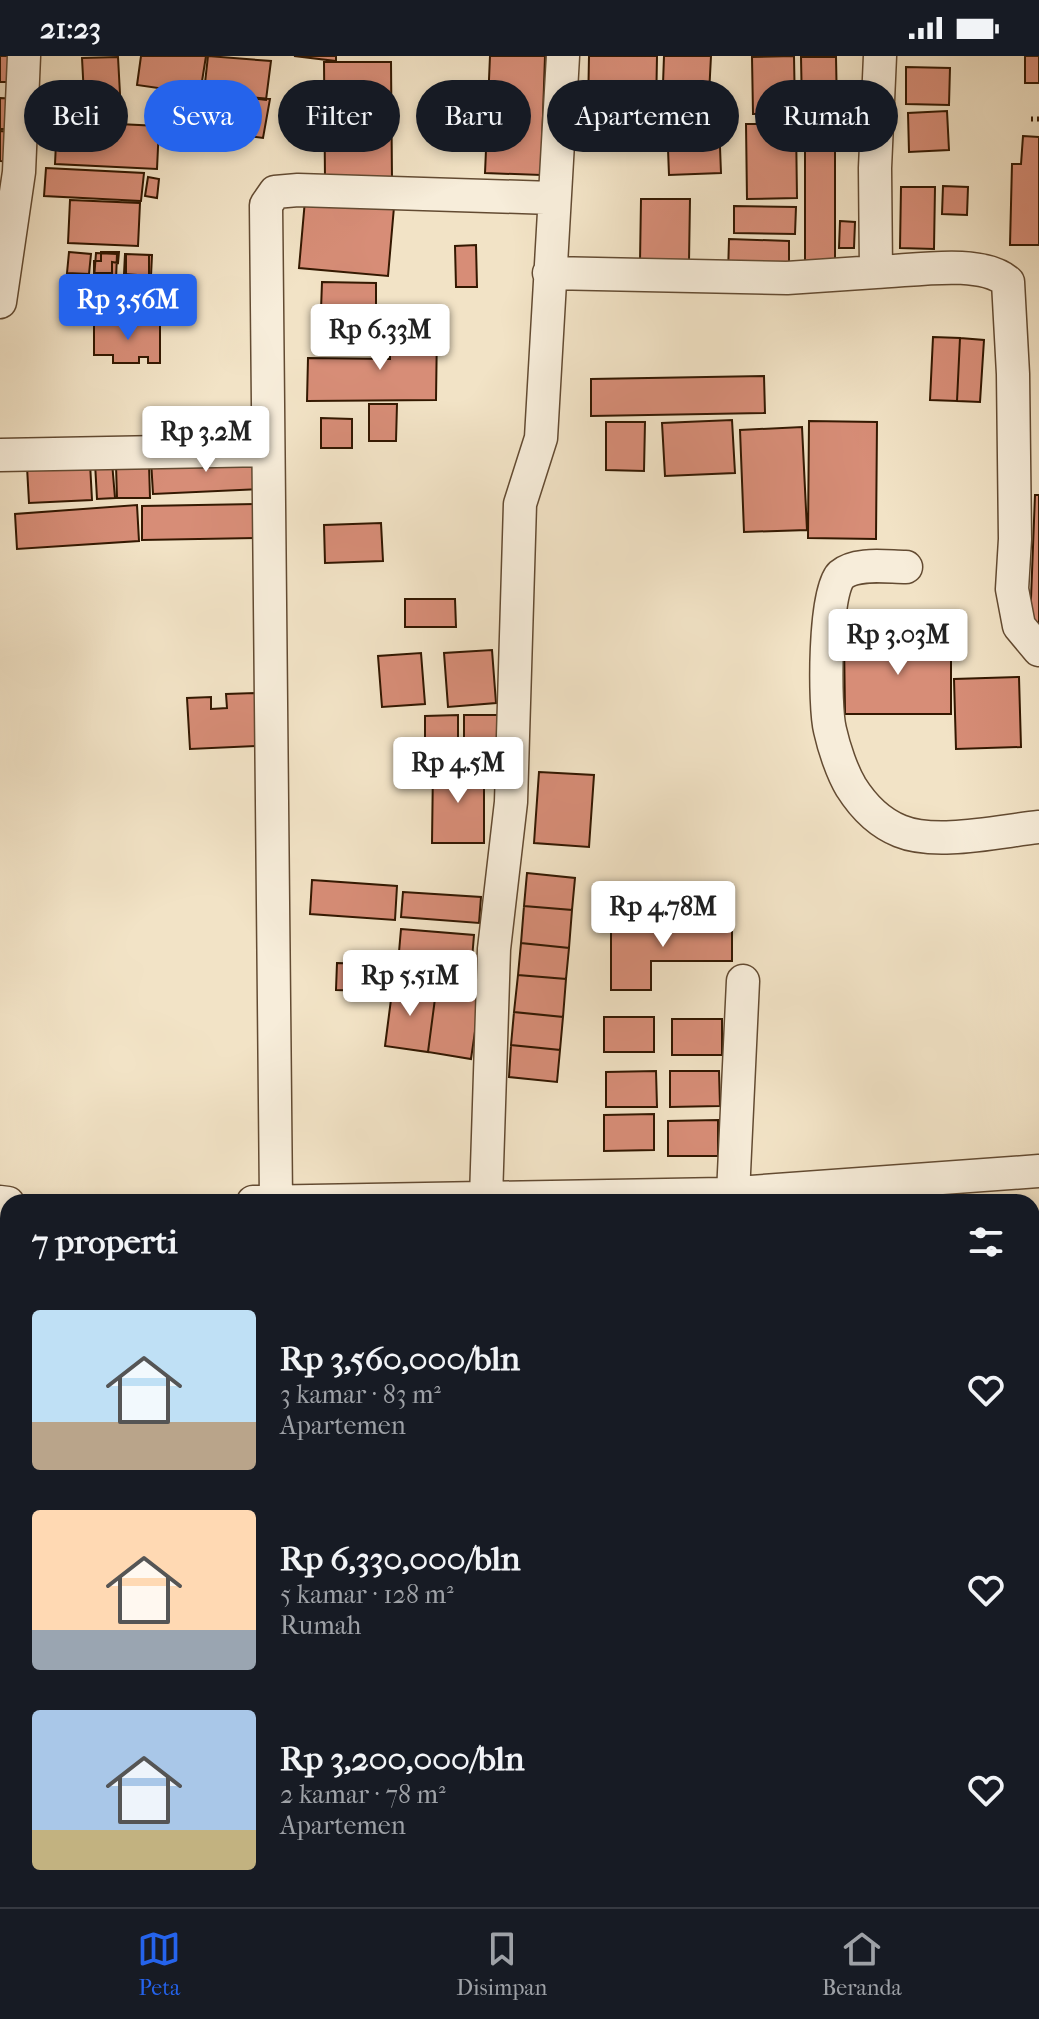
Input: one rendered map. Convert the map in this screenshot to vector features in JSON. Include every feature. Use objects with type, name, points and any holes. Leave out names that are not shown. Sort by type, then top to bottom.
[{"type":"street","points":[[0,302],[19,172],[24,56]]},
{"type":"street","points":[[486,1194],[494,949],[511,802],[520,504],[541,438],[552,198],[563,56]]},
{"type":"street","points":[[876,272],[875,168],[880,56]]},
{"type":"street","points":[[276,1194],[263,241],[266,205],[275,192],[552,198]]},
{"type":"street","points":[[549,273],[787,278],[976,268],[997,272],[1008,282],[1026,320],[1012,589],[1019,626],[1039,650]]},
{"type":"street","points":[[0,455],[266,450]]},
{"type":"street","points":[[906,567],[861,568],[842,573],[832,586],[827,621],[829,728],[850,787],[880,822],[903,833],[932,838],[1039,827]]},
{"type":"street","points":[[743,981],[733,1194],[1039,1171]]},
{"type":"path","points":[[1031,119],[1039,119]]},
{"type":"building","points":[[0,56],[21,56],[21,82],[0,82]]},
{"type":"building","points":[[141,56],[206,56],[202,80],[144,80],[144,86],[137,85]]},
{"type":"building","points":[[208,56],[271,61],[266,100],[262,99],[262,80],[205,80]]},
{"type":"building","points":[[294,56],[336,56],[336,61]]},
{"type":"building","points":[[490,56],[545,56],[541,175],[485,173],[486,152],[531,152],[531,80],[489,80]]},
{"type":"building","points":[[589,56],[657,56],[657,80],[589,80]]},
{"type":"building","points":[[664,56],[711,56],[710,80],[663,80]]},
{"type":"building","points":[[794,56],[794,80],[755,80],[755,114],[753,114],[752,57]]},
{"type":"building","points":[[1025,56],[1039,56],[1039,83],[1025,83]]},
{"type":"building","points":[[118,57],[119,80],[83,80],[82,58]]},
{"type":"building","points":[[801,57],[836,57],[836,80],[801,80]]},
{"type":"building","points":[[324,62],[391,62],[391,80],[324,80]]},
{"type":"building","points":[[906,67],[950,68],[949,105],[906,104]]},
{"type":"building","points":[[0,98],[18,99],[16,129],[0,129]]},
{"type":"building","points":[[262,98],[270,99],[262,138]]},
{"type":"building","points":[[947,111],[949,150],[909,152],[908,113]]},
{"type":"building","points":[[128,124],[144,125],[144,152],[158,152],[157,169],[55,164],[56,152],[128,152]]},
{"type":"building","points":[[746,124],[755,124],[755,152],[796,152],[797,198],[747,199]]},
{"type":"building","points":[[0,131],[16,132],[15,162],[0,161]]},
{"type":"building","points":[[1023,136],[1039,137],[1039,245],[1010,245],[1012,164],[1021,164]]},
{"type":"building","points":[[325,152],[392,152],[392,180],[325,180]]},
{"type":"building","points":[[668,152],[720,152],[721,173],[669,175]]},
{"type":"building","points":[[805,152],[835,152],[835,266],[805,266]]},
{"type":"building","points":[[46,168],[144,173],[141,201],[44,196]]},
{"type":"building","points":[[148,177],[159,179],[157,198],[145,196]]},
{"type":"building","points":[[943,186],[968,187],[967,215],[942,214]]},
{"type":"building","points":[[901,187],[935,187],[934,249],[900,248]]},
{"type":"building","points":[[641,199],[690,199],[689,262],[640,262]]},
{"type":"building","points":[[70,200],[140,203],[138,246],[68,243]]},
{"type":"building","points":[[305,200],[394,207],[388,276],[299,268]]},
{"type":"building","points":[[734,206],[796,207],[795,234],[734,233]]},
{"type":"building","points":[[840,221],[855,222],[854,248],[839,248]]},
{"type":"building","points":[[729,239],[789,241],[789,275],[728,274]]},
{"type":"building","points":[[476,245],[477,287],[456,287],[455,246]]},
{"type":"building","points":[[69,252],[91,254],[89,274],[67,273]]},
{"type":"building","points":[[101,252],[119,252],[118,263],[112,262],[112,273],[94,273],[94,261],[101,261]]},
{"type":"building","points":[[96,253],[117,254],[116,280],[94,279]]},
{"type":"building","points":[[125,254],[152,255],[151,276],[124,274]]},
{"type":"building","points":[[126,254],[149,255],[149,275],[126,275]]},
{"type":"building","points":[[322,282],[376,283],[376,311],[321,310]]},
{"type":"building","points":[[94,323],[160,323],[160,363],[148,363],[148,357],[139,357],[139,363],[113,363],[113,355],[94,355]]},
{"type":"building","points":[[390,327],[437,328],[436,400],[307,401],[308,358],[390,359]]},
{"type":"building","points":[[933,337],[960,338],[957,401],[930,400]]},
{"type":"building","points":[[960,338],[984,340],[980,402],[957,401]]},
{"type":"building","points":[[764,376],[765,413],[591,416],[591,379]]},
{"type":"building","points":[[369,404],[397,404],[396,441],[369,441]]},
{"type":"building","points":[[321,418],[352,419],[352,448],[321,448]]},
{"type":"building","points":[[732,420],[735,473],[665,476],[662,423]]},
{"type":"building","points":[[809,421],[877,422],[876,539],[808,538]]},
{"type":"building","points":[[606,422],[645,422],[644,471],[606,470]]},
{"type":"building","points":[[802,427],[807,530],[744,532],[740,430]]},
{"type":"building","points":[[258,455],[260,489],[153,494],[151,460]]},
{"type":"building","points":[[112,462],[115,498],[97,499],[95,463]]},
{"type":"building","points":[[90,463],[92,500],[29,503],[27,467]]},
{"type":"building","points":[[149,464],[150,498],[117,498],[116,465]]},
{"type":"building","points":[[1035,495],[1039,495],[1039,624],[1030,624]]},
{"type":"building","points":[[263,504],[263,538],[142,540],[142,506]]},
{"type":"building","points":[[137,505],[139,541],[17,549],[15,514]]},
{"type":"building","points":[[381,523],[383,561],[325,563],[324,525]]},
{"type":"building","points":[[405,599],[455,599],[456,627],[405,627]]},
{"type":"building","points":[[844,640],[951,640],[951,714],[845,714]]},
{"type":"building","points":[[492,650],[496,703],[448,707],[444,653]]},
{"type":"building","points":[[421,653],[425,704],[382,707],[378,656]]},
{"type":"building","points":[[1019,677],[1021,747],[956,749],[954,679]]},
{"type":"building","points":[[255,693],[258,746],[190,749],[187,698],[211,697],[211,709],[227,708],[226,694]]},
{"type":"building","points":[[458,715],[458,748],[425,748],[425,716]]},
{"type":"building","points":[[464,715],[503,715],[503,748],[464,748]]},
{"type":"building","points":[[433,766],[484,767],[484,843],[432,843]]},
{"type":"building","points":[[539,772],[594,775],[589,847],[534,843]]},
{"type":"building","points":[[527,873],[575,878],[572,910],[524,906]]},
{"type":"building","points":[[312,880],[397,886],[395,920],[310,914]]},
{"type":"building","points":[[403,892],[481,897],[479,923],[401,917]]},
{"type":"building","points":[[524,906],[572,910],[569,948],[521,943]]},
{"type":"building","points":[[611,924],[732,924],[732,961],[651,961],[651,990],[611,990]]},
{"type":"building","points":[[401,929],[474,935],[472,959],[399,952]]},
{"type":"building","points":[[521,943],[569,948],[566,979],[518,975]]},
{"type":"building","points":[[337,963],[370,964],[368,991],[336,990]]},
{"type":"building","points":[[518,975],[566,979],[563,1017],[514,1012]]},
{"type":"building","points":[[393,984],[436,991],[428,1052],[385,1046]]},
{"type":"building","points":[[436,991],[480,997],[471,1059],[428,1052]]},
{"type":"building","points":[[514,1012],[563,1017],[560,1050],[511,1045]]},
{"type":"building","points":[[604,1017],[654,1017],[654,1052],[604,1052]]},
{"type":"building","points":[[672,1019],[722,1019],[722,1055],[672,1055]]},
{"type":"building","points":[[511,1045],[560,1050],[557,1082],[509,1077]]},
{"type":"building","points":[[656,1071],[657,1107],[606,1107],[606,1072]]},
{"type":"building","points":[[670,1071],[719,1071],[720,1106],[670,1107]]},
{"type":"building","points":[[654,1114],[654,1150],[604,1151],[604,1115]]},
{"type":"building","points":[[718,1120],[718,1156],[668,1156],[668,1121]]}]
